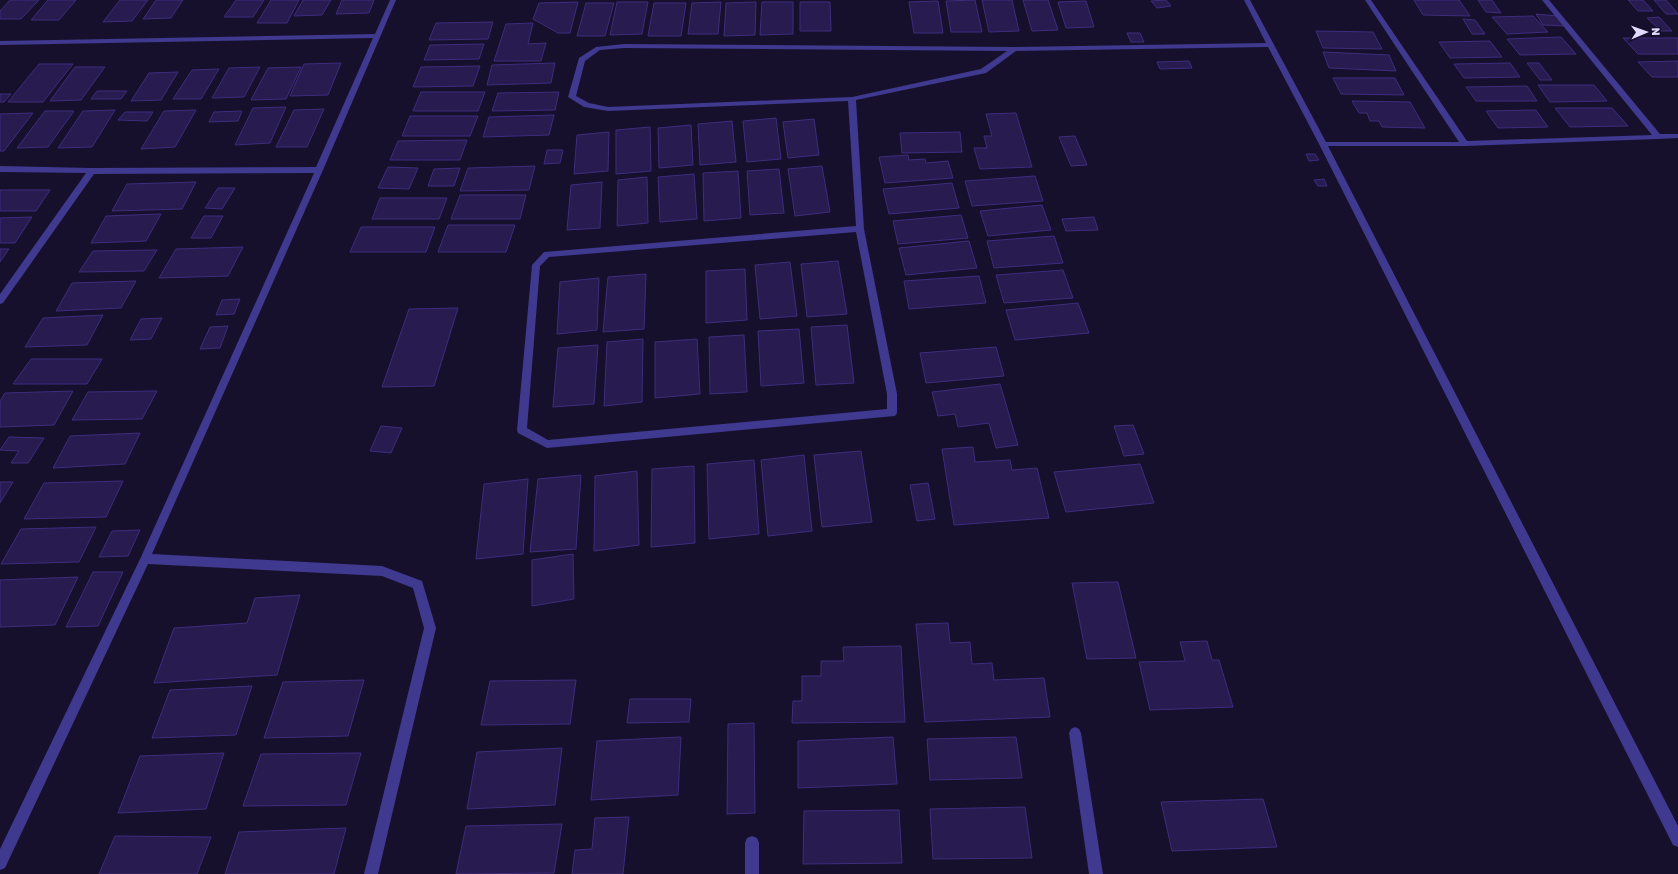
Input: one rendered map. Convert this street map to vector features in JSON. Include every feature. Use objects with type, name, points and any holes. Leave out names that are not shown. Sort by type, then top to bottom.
[{"type":"street","points":[[0,863],[145,559],[319,170],[393,0]]},
{"type":"street","points":[[1247,0],[1323,144],[1678,840]]},
{"type":"street","points":[[1368,0],[1465,144]]},
{"type":"street","points":[[1545,0],[1658,137]]},
{"type":"street","points":[[0,43],[377,36]]},
{"type":"street","points":[[1014,49],[983,71],[852,99],[608,109],[587,105],[572,97],[582,60],[598,48],[624,46],[1014,49],[1271,45]]},
{"type":"street","points":[[852,99],[860,229],[892,394],[892,413],[547,444],[522,430],[536,266],[547,254],[860,229]]},
{"type":"street","points":[[1323,144],[1465,144],[1678,136]]},
{"type":"street","points":[[0,169],[92,171],[319,170]]},
{"type":"street","points":[[0,302],[92,171]]},
{"type":"street","points":[[145,559],[382,571],[418,585],[430,628],[371,874]]},
{"type":"street","points":[[1075,733],[1096,874]]},
{"type":"street","points":[[752,843],[752,874]]},
{"type":"building","points":[[10,0],[39,0],[21,19],[0,19],[0,11]]},
{"type":"building","points":[[48,0],[76,0],[59,20],[31,20]]},
{"type":"building","points":[[120,0],[148,0],[132,21],[103,22]]},
{"type":"building","points":[[156,0],[183,0],[171,18],[143,19]]},
{"type":"building","points":[[236,0],[264,0],[253,17],[224,17]]},
{"type":"building","points":[[271,0],[299,0],[287,23],[257,23]]},
{"type":"building","points":[[303,0],[331,0],[322,15],[294,16]]},
{"type":"building","points":[[342,0],[374,0],[369,13],[336,14]]},
{"type":"building","points":[[975,0],[982,32],[951,32],[946,1]]},
{"type":"building","points":[[982,0],[1012,0],[1019,31],[989,32]]},
{"type":"building","points":[[1023,0],[1048,0],[1058,30],[1032,31]]},
{"type":"building","points":[[1166,0],[1171,6],[1157,8],[1151,1]]},
{"type":"building","points":[[1414,0],[1459,0],[1470,16],[1423,15]]},
{"type":"building","points":[[1478,0],[1492,0],[1501,13],[1486,12]]},
{"type":"building","points":[[1628,0],[1643,0],[1653,11],[1638,11]]},
{"type":"building","points":[[1654,0],[1666,0],[1678,14],[1666,14]]},
{"type":"building","points":[[938,1],[943,33],[914,33],[909,2]]},
{"type":"building","points":[[1086,1],[1094,27],[1066,28],[1058,2]]},
{"type":"building","points":[[578,2],[570,33],[558,33],[533,19],[539,3]]},
{"type":"building","points":[[617,2],[648,2],[642,34],[610,35]]},
{"type":"building","points":[[721,2],[718,34],[688,34],[692,3]]},
{"type":"building","points":[[756,2],[755,35],[724,36],[726,3]]},
{"type":"building","points":[[762,2],[793,2],[793,34],[760,35]]},
{"type":"building","points":[[800,2],[830,2],[831,31],[800,31]]},
{"type":"building","points":[[586,3],[614,3],[605,36],[577,36]]},
{"type":"building","points":[[654,3],[686,3],[681,36],[648,36]]},
{"type":"building","points":[[1536,14],[1558,16],[1566,26],[1543,25]]},
{"type":"building","points":[[1533,16],[1548,32],[1507,34],[1492,17]]},
{"type":"building","points":[[1659,17],[1672,31],[1661,31],[1647,18]]},
{"type":"building","points":[[1463,19],[1475,20],[1485,34],[1472,34]]},
{"type":"building","points":[[493,22],[488,39],[429,40],[436,23]]},
{"type":"building","points":[[533,23],[528,44],[546,43],[541,61],[494,61],[506,24]]},
{"type":"building","points":[[1316,31],[1373,32],[1382,49],[1323,48]]},
{"type":"building","points":[[1127,33],[1140,33],[1144,42],[1131,42]]},
{"type":"building","points":[[1561,37],[1576,54],[1520,55],[1507,39]]},
{"type":"building","points":[[1623,38],[1678,38],[1678,54],[1638,54]]},
{"type":"building","points":[[1490,41],[1502,57],[1450,58],[1439,42]]},
{"type":"building","points":[[484,44],[479,59],[424,60],[430,45]]},
{"type":"building","points":[[1323,52],[1389,55],[1396,71],[1329,68]]},
{"type":"building","points":[[1189,61],[1192,68],[1160,69],[1157,62]]},
{"type":"building","points":[[1678,61],[1678,77],[1652,77],[1638,62]]},
{"type":"building","points":[[341,63],[328,95],[290,96],[304,64]]},
{"type":"building","points":[[555,63],[551,83],[487,85],[492,65]]},
{"type":"building","points":[[1510,63],[1520,77],[1464,78],[1454,64]]},
{"type":"building","points":[[1527,63],[1539,63],[1552,80],[1540,80]]},
{"type":"building","points":[[39,64],[73,64],[43,102],[8,102]]},
{"type":"building","points":[[480,66],[473,86],[413,87],[421,67]]},
{"type":"building","points":[[75,67],[105,67],[81,100],[50,101]]},
{"type":"building","points":[[260,67],[244,97],[212,98],[229,68]]},
{"type":"building","points":[[301,67],[286,99],[251,100],[268,68]]},
{"type":"building","points":[[219,69],[201,99],[173,99],[192,70]]},
{"type":"building","points":[[178,72],[161,100],[131,101],[149,73]]},
{"type":"building","points":[[1333,78],[1395,78],[1404,95],[1341,94]]},
{"type":"building","points":[[1538,85],[1594,85],[1607,101],[1550,102]]},
{"type":"building","points":[[1527,86],[1537,101],[1476,101],[1466,87]]},
{"type":"building","points":[[97,91],[127,91],[121,99],[91,99]]},
{"type":"building","points":[[421,92],[485,92],[478,111],[413,111]]},
{"type":"building","points":[[559,92],[555,110],[492,111],[498,93]]},
{"type":"building","points":[[0,94],[11,94],[4,102],[0,102]]},
{"type":"building","points":[[1352,101],[1410,102],[1425,128],[1382,127],[1379,121],[1370,121],[1367,113],[1359,113]]},
{"type":"building","points":[[286,107],[270,143],[235,145],[253,108]]},
{"type":"building","points":[[1555,108],[1612,108],[1628,126],[1570,127]]},
{"type":"building","points":[[324,109],[307,147],[276,147],[294,110]]},
{"type":"building","points":[[115,110],[92,147],[58,148],[83,111]]},
{"type":"building","points":[[196,110],[175,147],[141,149],[164,111]]},
{"type":"building","points":[[1536,110],[1548,127],[1498,128],[1486,111]]},
{"type":"building","points":[[45,111],[74,111],[48,147],[17,148]]},
{"type":"building","points":[[242,111],[238,121],[209,122],[214,112]]},
{"type":"building","points":[[125,112],[153,112],[147,121],[118,120]]},
{"type":"building","points":[[33,113],[4,151],[0,151],[0,114]]},
{"type":"building","points":[[1016,113],[1032,167],[980,169],[974,148],[987,148],[984,136],[992,136],[986,114]]},
{"type":"building","points":[[554,115],[549,135],[483,137],[489,117]]},
{"type":"building","points":[[410,116],[478,116],[470,136],[402,136]]},
{"type":"building","points":[[776,118],[781,159],[747,162],[743,121]]},
{"type":"building","points":[[814,119],[819,155],[788,158],[783,122]]},
{"type":"building","points":[[732,121],[736,162],[700,165],[698,124]]},
{"type":"building","points":[[691,125],[693,165],[659,168],[658,128]]},
{"type":"building","points":[[650,127],[651,171],[616,174],[616,130]]},
{"type":"building","points":[[609,132],[608,171],[574,174],[577,135]]},
{"type":"building","points":[[960,132],[962,152],[902,153],[900,133]]},
{"type":"building","points":[[1075,136],[1087,165],[1071,166],[1059,137]]},
{"type":"building","points":[[467,140],[460,160],[390,160],[398,141]]},
{"type":"building","points":[[547,150],[563,150],[560,163],[544,164]]},
{"type":"building","points":[[1306,154],[1315,154],[1319,160],[1309,161]]},
{"type":"building","points":[[908,155],[909,160],[925,159],[926,163],[948,161],[953,178],[885,183],[879,157]]},
{"type":"building","points":[[535,166],[529,190],[460,191],[468,168]]},
{"type":"building","points":[[822,166],[830,212],[795,216],[788,169]]},
{"type":"building","points":[[388,167],[418,168],[409,189],[378,188]]},
{"type":"building","points":[[460,168],[454,186],[428,186],[434,169]]},
{"type":"building","points":[[779,169],[784,213],[750,215],[747,171]]},
{"type":"building","points":[[738,171],[741,218],[704,221],[703,173]]},
{"type":"building","points":[[694,174],[697,219],[660,222],[658,177]]},
{"type":"building","points":[[1035,176],[1043,201],[972,206],[965,181]]},
{"type":"building","points":[[647,177],[648,223],[617,226],[618,180]]},
{"type":"building","points":[[1324,179],[1327,186],[1318,186],[1314,180]]},
{"type":"building","points":[[196,182],[182,209],[112,211],[127,184]]},
{"type":"building","points":[[602,182],[600,228],[567,230],[571,185]]},
{"type":"building","points":[[952,183],[959,208],[889,214],[883,189]]},
{"type":"building","points":[[218,188],[235,188],[222,209],[205,208]]},
{"type":"building","points":[[0,190],[50,190],[36,211],[0,211]]},
{"type":"building","points":[[460,195],[526,195],[520,219],[451,219]]},
{"type":"building","points":[[380,198],[447,198],[439,219],[372,219]]},
{"type":"building","points":[[1042,205],[1051,230],[988,236],[980,211]]},
{"type":"building","points":[[161,214],[146,241],[91,243],[106,216]]},
{"type":"building","points":[[961,215],[968,238],[898,244],[893,221]]},
{"type":"building","points":[[204,216],[223,216],[211,238],[191,238]]},
{"type":"building","points":[[32,217],[15,243],[0,243],[0,218]]},
{"type":"building","points":[[1094,217],[1098,230],[1066,231],[1062,219]]},
{"type":"building","points":[[448,225],[515,225],[506,252],[438,252]]},
{"type":"building","points":[[361,227],[435,227],[426,252],[350,252]]},
{"type":"building","points":[[1054,236],[1063,263],[994,268],[987,241]]},
{"type":"building","points":[[969,241],[977,268],[906,275],[899,248]]},
{"type":"building","points":[[243,247],[228,276],[159,278],[176,249]]},
{"type":"building","points":[[0,249],[9,249],[0,262]]},
{"type":"building","points":[[157,250],[144,271],[79,272],[93,251]]},
{"type":"building","points":[[838,261],[847,314],[807,317],[801,264]]},
{"type":"building","points":[[790,262],[797,316],[760,319],[755,265]]},
{"type":"building","points":[[745,269],[747,320],[706,323],[706,271]]},
{"type":"building","points":[[1063,270],[1073,298],[1004,303],[996,275]]},
{"type":"building","points":[[646,274],[644,329],[603,332],[608,277]]},
{"type":"building","points":[[979,276],[986,303],[909,309],[904,281]]},
{"type":"building","points":[[599,278],[597,330],[557,334],[560,282]]},
{"type":"building","points":[[136,281],[121,308],[56,311],[72,283]]},
{"type":"building","points":[[240,299],[234,314],[216,315],[222,300]]},
{"type":"building","points":[[1078,303],[1089,333],[1015,340],[1006,310]]},
{"type":"building","points":[[458,308],[434,386],[382,387],[409,309]]},
{"type":"building","points":[[103,315],[87,345],[25,347],[43,318]]},
{"type":"building","points":[[162,318],[151,339],[130,340],[141,319]]},
{"type":"building","points":[[847,325],[854,383],[816,385],[811,327]]},
{"type":"building","points":[[228,326],[220,348],[200,349],[210,327]]},
{"type":"building","points":[[799,329],[804,383],[761,386],[758,331]]},
{"type":"building","points":[[744,335],[747,392],[710,394],[709,337]]},
{"type":"building","points":[[643,339],[642,402],[604,406],[607,342]]},
{"type":"building","points":[[697,339],[700,394],[655,398],[655,342]]},
{"type":"building","points":[[598,345],[594,404],[553,407],[558,348]]},
{"type":"building","points":[[996,347],[1004,376],[926,383],[920,353]]},
{"type":"building","points":[[31,359],[102,359],[87,384],[13,384]]},
{"type":"building","points":[[1000,384],[1018,445],[996,448],[989,423],[958,427],[955,414],[938,416],[932,392]]},
{"type":"building","points":[[73,391],[54,425],[0,427],[0,401],[5,393]]},
{"type":"building","points":[[157,391],[142,419],[72,420],[88,392]]},
{"type":"building","points":[[1133,425],[1144,454],[1124,456],[1114,426]]},
{"type":"building","points":[[381,426],[402,428],[391,453],[370,451]]},
{"type":"building","points":[[140,433],[125,464],[53,468],[70,436]]},
{"type":"building","points":[[9,437],[44,438],[28,463],[11,463],[19,451],[0,450]]},
{"type":"building","points":[[973,447],[975,462],[1010,460],[1012,470],[1037,468],[1049,518],[954,525],[942,449]]},
{"type":"building","points":[[861,451],[872,522],[822,527],[814,455]]},
{"type":"building","points":[[804,455],[812,531],[768,536],[761,460]]},
{"type":"building","points":[[754,460],[759,534],[709,539],[707,464]]},
{"type":"building","points":[[1140,464],[1154,503],[1066,512],[1054,472]]},
{"type":"building","points":[[694,466],[695,543],[651,547],[652,469]]},
{"type":"building","points":[[637,471],[639,545],[594,551],[595,476]]},
{"type":"building","points":[[581,475],[576,549],[530,552],[538,479]]},
{"type":"building","points":[[528,479],[523,554],[476,559],[484,484]]},
{"type":"building","points":[[123,481],[106,517],[24,519],[44,483]]},
{"type":"building","points":[[0,482],[13,482],[0,503]]},
{"type":"building","points":[[928,483],[935,519],[917,521],[910,485]]},
{"type":"building","points":[[96,527],[79,562],[1,564],[21,529]]},
{"type":"building","points":[[140,530],[128,556],[99,557],[112,531]]},
{"type":"building","points":[[573,554],[574,599],[532,606],[532,560]]},
{"type":"building","points":[[93,572],[123,572],[98,626],[66,627]]},
{"type":"building","points":[[78,577],[55,625],[0,627],[0,580]]},
{"type":"building","points":[[1118,582],[1136,658],[1087,659],[1072,583]]},
{"type":"building","points":[[300,595],[277,675],[154,683],[174,628],[247,623],[255,598]]},
{"type":"building","points":[[948,623],[950,643],[970,642],[972,664],[992,663],[994,680],[1044,678],[1050,717],[925,722],[916,624]]},
{"type":"building","points":[[1207,641],[1212,660],[1219,660],[1233,707],[1150,710],[1139,662],[1185,661],[1180,642]]},
{"type":"building","points":[[901,646],[905,722],[792,723],[793,701],[802,701],[802,676],[821,676],[821,661],[844,661],[843,647]]},
{"type":"building","points":[[364,680],[348,736],[264,738],[283,682]]},
{"type":"building","points":[[576,680],[570,724],[481,725],[490,681]]},
{"type":"building","points":[[252,686],[236,735],[152,738],[170,690]]},
{"type":"building","points":[[630,699],[691,699],[689,722],[627,723]]},
{"type":"building","points":[[754,723],[755,813],[727,814],[728,724]]},
{"type":"building","points":[[681,737],[678,795],[591,800],[597,741]]},
{"type":"building","points":[[893,737],[897,784],[798,788],[798,741]]},
{"type":"building","points":[[1016,737],[1022,778],[930,780],[927,739]]},
{"type":"building","points":[[562,748],[555,805],[467,809],[477,752]]},
{"type":"building","points":[[224,753],[206,809],[118,813],[140,756]]},
{"type":"building","points":[[361,753],[346,805],[243,806],[261,754]]},
{"type":"building","points":[[1263,799],[1277,847],[1172,851],[1161,802]]},
{"type":"building","points":[[1025,807],[1032,858],[933,859],[930,809]]},
{"type":"building","points":[[899,810],[902,863],[803,864],[804,811]]},
{"type":"building","points":[[629,817],[623,874],[572,874],[575,850],[592,849],[595,818]]},
{"type":"building","points":[[562,824],[554,873],[456,874],[466,826]]},
{"type":"building","points":[[346,828],[334,874],[225,874],[239,832]]},
{"type":"building","points":[[115,836],[211,837],[197,874],[99,874]]}]
